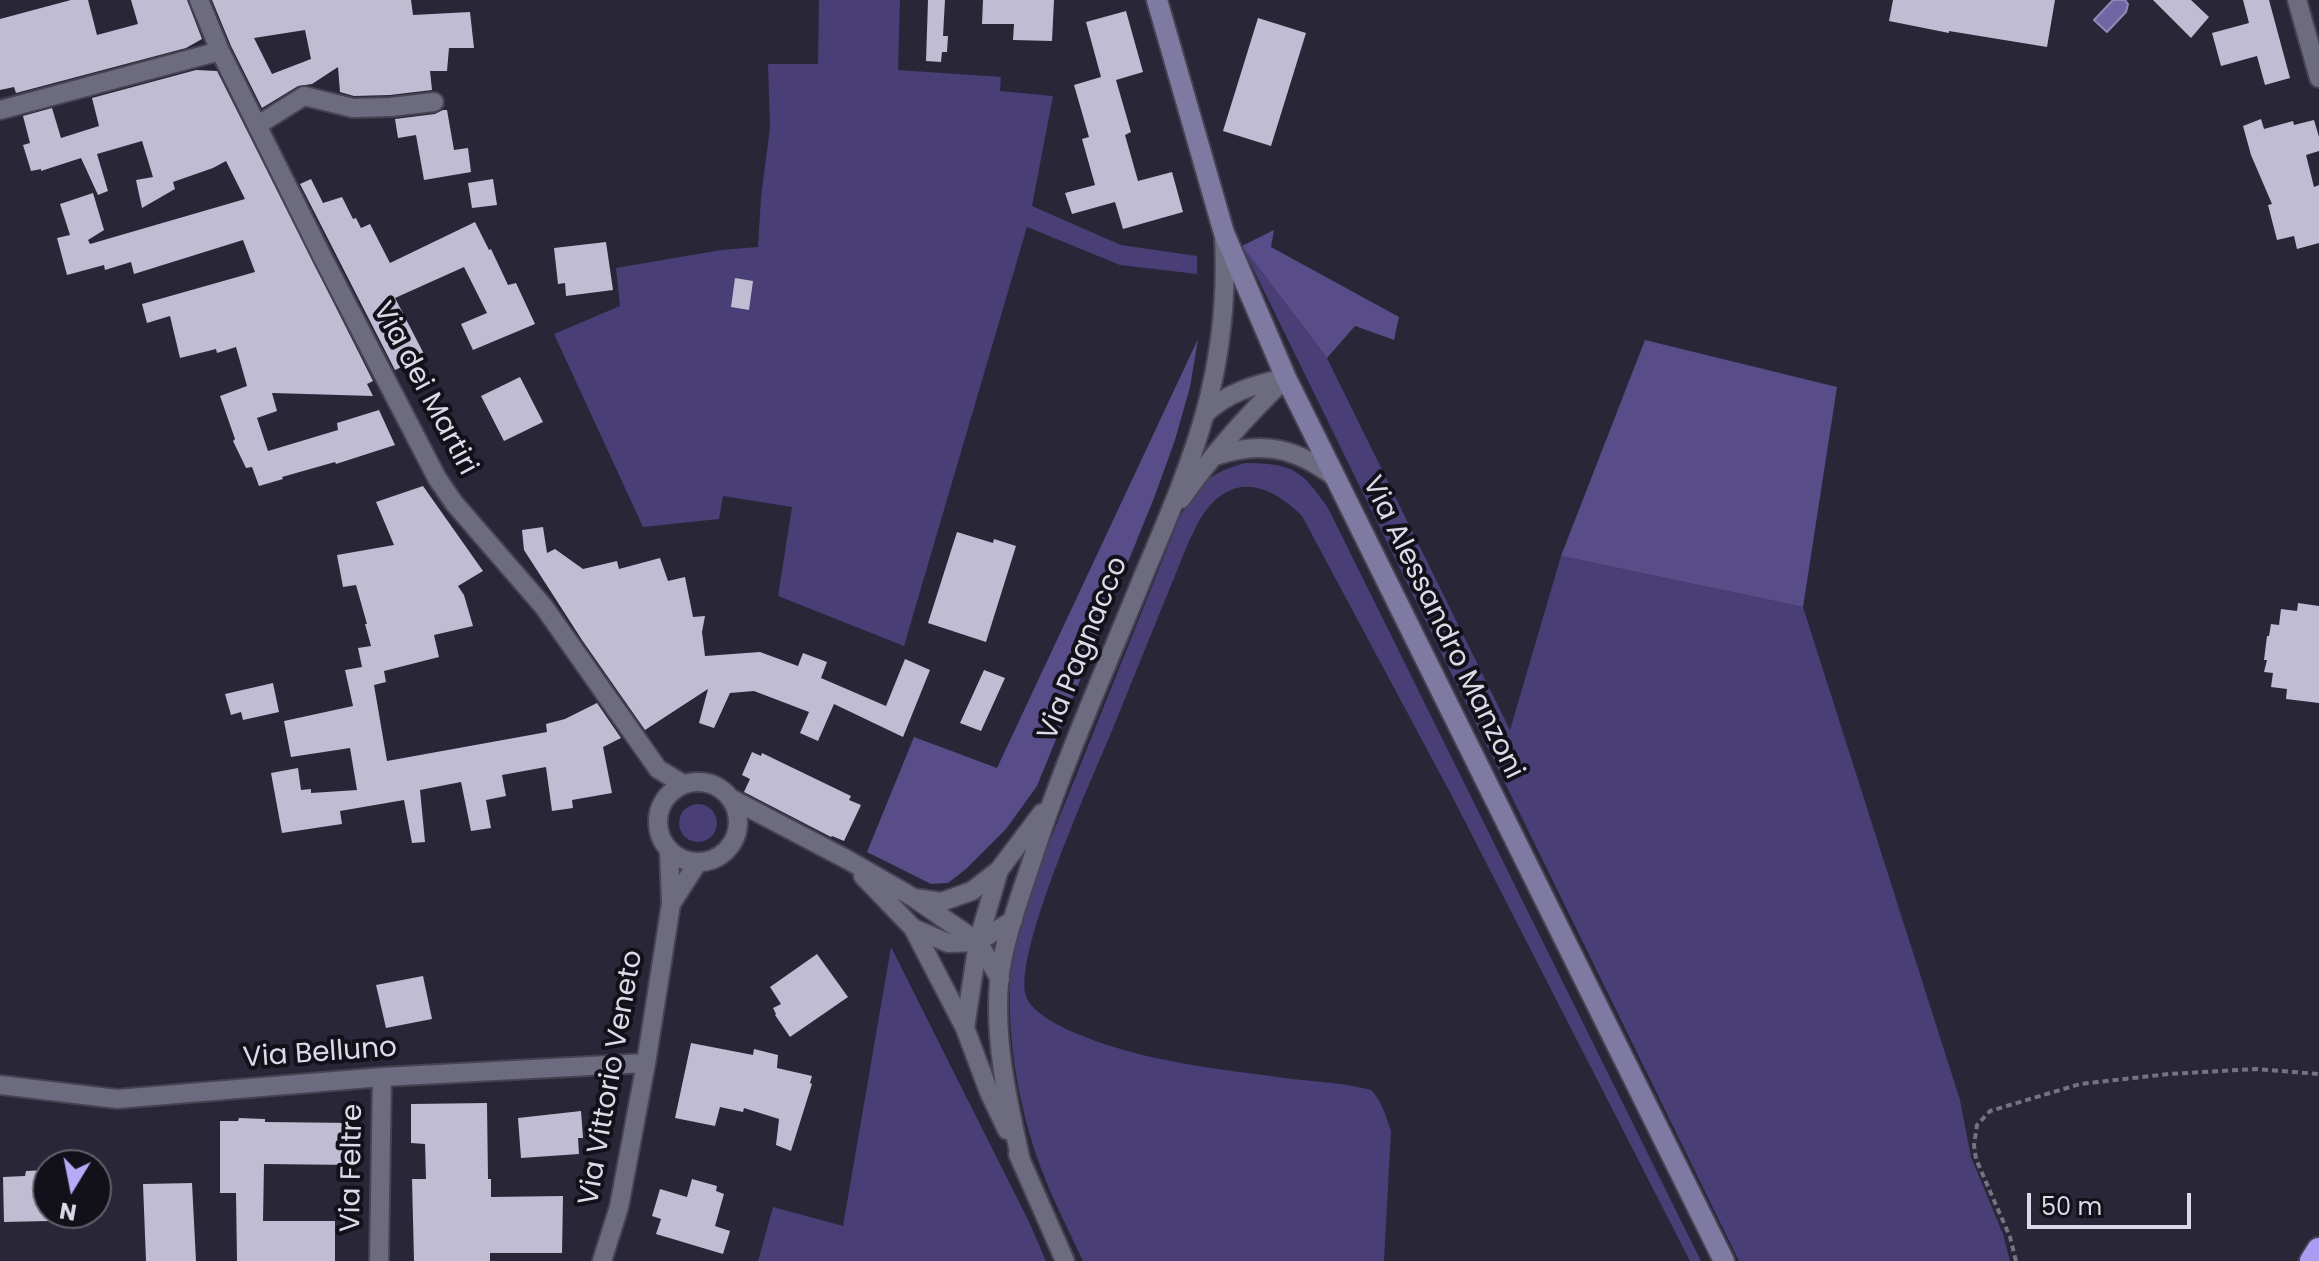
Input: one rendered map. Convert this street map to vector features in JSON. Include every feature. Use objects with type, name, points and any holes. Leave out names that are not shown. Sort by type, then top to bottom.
[{"type":"highway","points":[[2312,1261],[2319,1250]]},
{"type":"street","name":"Via dei Martiri","points":[[199,0],[220,51],[385,381],[437,478],[454,503],[544,607],[658,769],[683,784]]},
{"type":"street","name":"Via Alessandro Manzoni","points":[[1157,0],[1224,233],[1286,378],[1724,1261]]},
{"type":"street","points":[[2297,0],[2319,78]]},
{"type":"street","points":[[0,110],[220,51]]},
{"type":"street","points":[[258,125],[304,96],[353,108],[434,102]]},
{"type":"street","name":"Via Pagnacco","points":[[1021,1161],[1005,1089],[998,1032],[1000,979],[1013,920],[1051,801],[1168,517],[1205,414],[1221,326],[1226,272],[1224,233]]},
{"type":"street","points":[[1205,414],[1217,402],[1235,392],[1286,378]]},
{"type":"street","name":"Via Pagnacco","points":[[1168,517],[1212,456],[1286,378]]},
{"type":"street","points":[[1212,456],[1236,449],[1264,448],[1291,452],[1313,461],[1336,478]]},
{"type":"street","name":"Via dei Martiri","points":[[658,769],[663,801]]},
{"type":"street","points":[[734,839],[738,818],[730,798],[721,789],[696,782],[683,784],[663,801],[657,827],[661,839],[669,850],[687,861],[698,862],[719,856],[751,825],[778,823]]},
{"type":"street","name":"Via Pagnacco","points":[[730,798],[914,898],[978,942],[1000,979]]},
{"type":"street","name":"Via Pagnacco","points":[[914,898],[941,902],[972,891],[999,870],[1051,801]]},
{"type":"street","name":"Via Vittorio Veneto","points":[[602,1261],[619,1207],[646,1063],[671,904],[669,850]]},
{"type":"street","name":"Via Pagnacco","points":[[848,860],[913,928],[965,1028],[989,1092],[1065,1261]]},
{"type":"street","name":"Via Vittorio Veneto","points":[[671,904],[698,862]]},
{"type":"street","name":"Via Pagnacco","points":[[965,1028],[978,942],[999,870]]},
{"type":"street","points":[[978,942],[1013,920]]},
{"type":"street","name":"Via Pagnacco","points":[[913,928],[948,943],[978,942]]},
{"type":"street","name":"Via Belluno","points":[[0,1085],[117,1099],[382,1077],[646,1063]]},
{"type":"street","name":"Via Feltre","points":[[379,1261],[382,1077]]},
{"type":"path","points":[[2016,1261],[2010,1237],[1976,1159],[1977,1125],[1990,1111],[2080,1084],[2139,1077],[2255,1069],[2319,1074]]},
{"type":"shaded area","points":[[819,0],[900,0],[898,70],[1001,77],[1000,91],[1053,96],[1032,206],[1121,245],[1197,256],[1197,274],[1120,265],[1027,227],[904,646],[778,596],[792,507],[723,496],[719,519],[643,527],[554,334],[620,306],[616,268],[721,250],[758,247],[770,128],[768,64],[818,64]]},
{"type":"shaded area","points":[[2113,0],[2125,0],[2128,4],[2126,12],[2107,32],[2094,20]]},
{"type":"shaded area","points":[[1274,230],[1271,247],[1399,317],[1394,340],[1355,326],[1327,358],[1242,246]]},
{"type":"shaded area","points":[[1242,246],[1327,358],[1510,730],[1561,556],[1803,607],[1960,1100],[1971,1157],[2003,1234],[2010,1261],[1739,1261]]},
{"type":"shaded area","points":[[1198,339],[1190,387],[1175,440],[1037,786],[1006,829],[948,883],[931,884],[867,852],[914,737],[997,768]]},
{"type":"shaded area","points":[[1645,340],[1837,387],[1803,607],[1561,556]]},
{"type":"shaded area","points":[[1245,463],[1274,465],[1294,471],[1311,485],[1328,508],[1701,1261],[1690,1261],[1453,798],[1302,516],[1265,490],[1240,487],[1216,500],[1202,516],[1189,541],[1056,866],[1031,944],[1025,974],[1026,996],[1033,1008],[1053,1022],[1126,1051],[1209,1068],[1371,1090],[1381,1104],[1391,1131],[1384,1261],[1083,1261],[1042,1171],[1020,1094],[1010,1012],[1014,950],[1033,883],[1179,519],[1205,482],[1222,471]]},
{"type":"shaded area","points":[[698,804],[711,810],[717,823],[711,836],[698,842],[685,836],[679,823],[685,810]]},
{"type":"shaded area","points":[[891,947],[1046,1261],[758,1261],[773,1207],[843,1226]]},
{"type":"building","points":[[71,0],[88,0],[97,35],[138,24],[131,0],[187,0],[202,39],[186,48],[16,93],[14,87],[0,90],[0,19]]},
{"type":"building","points":[[212,0],[411,0],[413,15],[470,12],[474,48],[449,48],[447,71],[430,71],[432,90],[354,96],[340,92],[338,67],[312,84],[298,86],[262,108]],"holes":[[[305,30],[311,59],[272,74],[254,38]]]},
{"type":"building","points":[[928,0],[945,0],[943,36],[948,36],[947,52],[942,52],[941,62],[926,61]]},
{"type":"building","points":[[983,0],[1054,0],[1052,41],[1013,40],[1014,24],[982,24]]},
{"type":"building","points":[[1893,0],[2055,0],[2047,47],[1889,21]]},
{"type":"building","points":[[2153,0],[2191,0],[2209,17],[2191,38]]},
{"type":"building","points":[[2243,0],[2269,0],[2290,78],[2265,85],[2257,56],[2221,66],[2212,33],[2249,23]]},
{"type":"building","points":[[1126,11],[1143,72],[1116,80],[1131,132],[1125,135],[1138,181],[1172,172],[1183,212],[1123,229],[1115,202],[1072,214],[1065,193],[1095,185],[1082,139],[1089,137],[1074,85],[1101,77],[1086,22]]},
{"type":"building","points":[[1258,18],[1306,33],[1271,146],[1223,131]]},
{"type":"building","points":[[196,70],[217,71],[373,381],[367,384],[373,396],[272,393],[277,411],[257,418],[268,451],[338,430],[337,423],[379,410],[395,445],[259,486],[252,467],[246,468],[233,441],[235,439],[220,396],[247,386],[236,347],[180,358],[170,316],[147,323],[142,304],[255,272],[243,240],[134,274],[131,262],[105,270],[104,265],[67,275],[57,238],[70,235],[60,204],[93,193],[104,230],[88,240],[90,244],[245,199],[226,161],[173,182],[175,189],[142,208],[136,180],[153,177],[142,141],[97,154],[108,191],[98,195],[81,158],[41,171],[31,171],[23,145],[30,143],[23,116],[52,108],[61,138],[99,126],[92,98]]},
{"type":"building","points":[[447,110],[454,150],[468,148],[471,172],[424,180],[416,135],[398,138],[395,119],[435,114]]},
{"type":"building","points":[[2261,119],[2264,129],[2293,121],[2294,125],[2314,120],[2319,151],[2306,155],[2314,187],[2319,185],[2319,243],[2297,249],[2294,236],[2277,240],[2268,205],[2272,204],[2251,155],[2243,126]]},
{"type":"building","points":[[311,179],[323,203],[342,197],[361,228],[370,224],[390,263],[475,222],[508,285],[516,283],[535,324],[473,350],[461,324],[487,313],[464,267],[395,298],[425,356],[395,370],[300,184]]},
{"type":"building","points":[[493,179],[497,205],[472,208],[468,183]]},
{"type":"building","points":[[606,242],[613,290],[566,296],[565,283],[558,284],[554,248]]},
{"type":"building","points":[[735,278],[753,281],[749,310],[731,307]]},
{"type":"building","points":[[520,377],[543,422],[504,441],[481,396]]},
{"type":"building","points":[[423,486],[483,571],[458,586],[464,595],[473,626],[434,635],[439,657],[384,671],[386,682],[374,685],[387,761],[547,732],[546,724],[565,719],[597,703],[621,738],[603,747],[612,793],[572,800],[573,808],[552,811],[546,767],[502,775],[506,796],[486,800],[491,828],[471,831],[461,782],[420,790],[425,842],[412,843],[404,800],[340,811],[342,824],[282,833],[271,773],[298,768],[301,790],[311,789],[311,793],[357,790],[350,748],[291,757],[284,721],[353,706],[345,670],[362,667],[358,648],[371,646],[356,585],[343,587],[337,555],[394,545],[376,502]]},
{"type":"building","points":[[543,527],[547,553],[555,549],[583,569],[617,561],[619,569],[660,558],[668,581],[685,577],[693,617],[705,616],[702,632],[705,656],[760,652],[798,666],[803,653],[827,662],[821,678],[886,706],[905,659],[930,670],[903,737],[834,704],[818,741],[800,733],[809,712],[754,691],[730,693],[714,728],[699,723],[708,689],[645,730],[524,550],[522,530]]},
{"type":"building","points":[[957,532],[1016,546],[986,642],[928,623]]},
{"type":"building","points":[[2298,603],[2319,606],[2319,703],[2286,699],[2287,689],[2271,687],[2273,673],[2264,672],[2271,624],[2279,625],[2281,609],[2297,611]]},
{"type":"building","points":[[984,670],[1005,678],[981,731],[960,723]]},
{"type":"building","points":[[273,683],[279,712],[243,720],[241,712],[231,715],[225,694]]},
{"type":"building","points":[[752,752],[761,756],[762,753],[851,796],[849,800],[861,805],[844,841],[744,792],[750,779],[742,775]]},
{"type":"building","points":[[817,954],[848,997],[790,1037],[775,1015],[773,1008],[781,1004],[770,987]]},
{"type":"building","points":[[423,976],[432,1019],[386,1028],[376,985]]},
{"type":"building","points":[[691,1043],[753,1055],[754,1049],[778,1055],[777,1068],[812,1076],[791,1151],[776,1145],[779,1119],[744,1108],[743,1112],[720,1107],[715,1126],[675,1118]]},
{"type":"building","points":[[487,1103],[491,1197],[563,1196],[562,1253],[490,1253],[490,1261],[414,1261],[412,1179],[426,1179],[425,1144],[411,1143],[411,1104]]},
{"type":"building","points":[[581,1111],[583,1138],[578,1138],[579,1154],[521,1158],[518,1118]]},
{"type":"building","points":[[239,1118],[265,1119],[265,1122],[355,1123],[355,1165],[264,1164],[263,1221],[335,1221],[335,1261],[237,1261],[236,1193],[220,1193],[220,1121],[238,1121]]},
{"type":"building","points":[[26,1171],[32,1171],[32,1221],[4,1222],[3,1177],[25,1176]]},
{"type":"building","points":[[692,1179],[717,1186],[716,1191],[724,1194],[715,1226],[730,1231],[723,1254],[656,1234],[661,1219],[652,1216],[660,1189],[687,1197]]},
{"type":"building","points":[[192,1183],[196,1261],[146,1261],[143,1184]]}]
